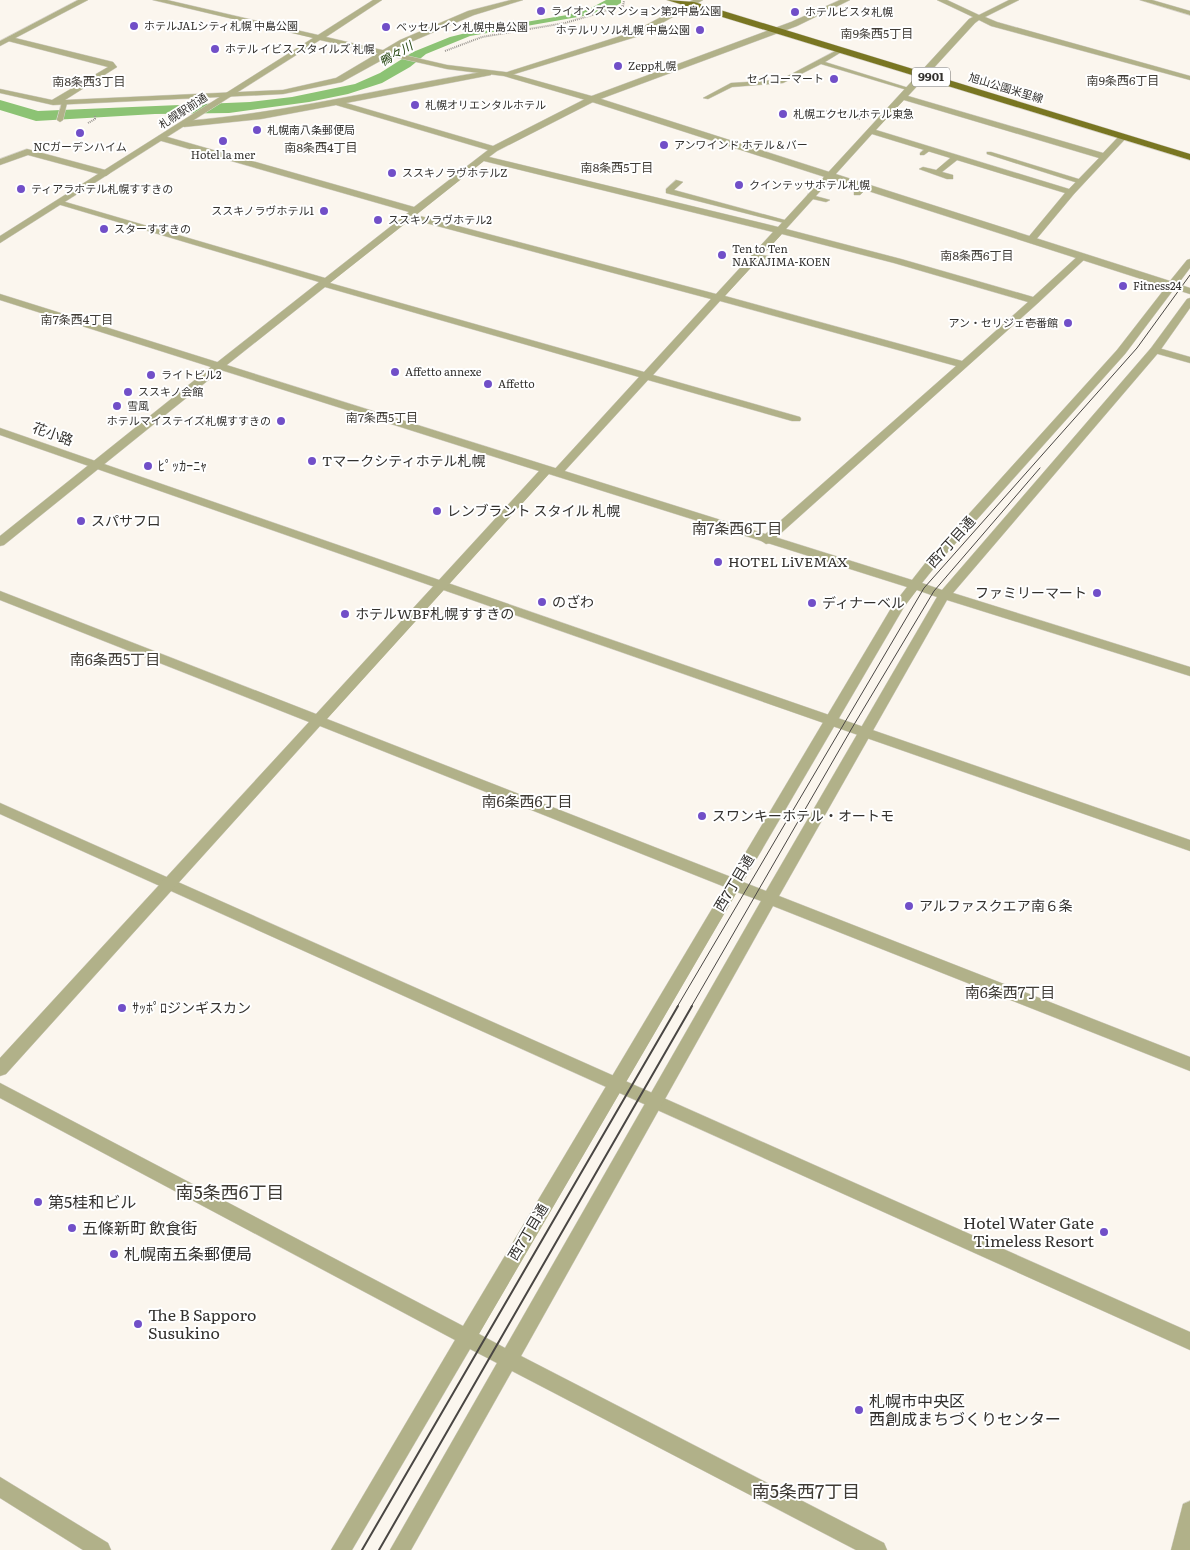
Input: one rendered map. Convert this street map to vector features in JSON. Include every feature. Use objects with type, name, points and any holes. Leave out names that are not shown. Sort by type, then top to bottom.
[{"type":"main road","name":"旭山公園米里線","points":[[670,0],[691,4],[778,30],[1190,156]]},
{"type":"street","points":[[0,44],[84,0]]},
{"type":"street","points":[[157,0],[420,61],[488,73],[505,74],[592,99],[830,176],[860,190],[1031,240],[1190,291]]},
{"type":"street","name":"札幌駅前通","points":[[0,240],[378,0]]},
{"type":"street","points":[[0,91],[63,106],[283,92],[339,80],[403,42],[471,14],[519,0]]},
{"type":"street","points":[[505,74],[616,42],[636,34],[699,0]]},
{"type":"street","points":[[0,542],[324,282],[494,149],[592,99],[778,30],[846,0]]},
{"type":"street","points":[[941,0],[980,18],[1027,33],[1190,78]]},
{"type":"street","points":[[1144,0],[1190,12]]},
{"type":"street","points":[[0,1069],[441,585],[646,376],[972,21],[1010,1]]},
{"type":"street","points":[[11,39],[110,64],[113,67],[54,103]]},
{"type":"street","points":[[184,124],[231,121],[488,73]]},
{"type":"street","points":[[902,97],[1103,156]]},
{"type":"street","points":[[336,102],[494,149]]},
{"type":"street","points":[[870,131],[925,152],[957,158],[1071,192]]},
{"type":"street","points":[[1031,240],[1103,156],[1124,136]]},
{"type":"street","points":[[161,138],[414,213],[718,298],[853,330],[962,364]]},
{"type":"street","points":[[0,162],[28,152],[106,173]]},
{"type":"street","points":[[482,158],[780,230],[962,278],[1035,301]]},
{"type":"street","points":[[59,203],[796,419]]},
{"type":"street","points":[[766,540],[1082,257]]},
{"type":"street","name":"西7丁目通","points":[[341,1550],[899,605],[913,585],[1121,352],[1190,262]]},
{"type":"street","points":[[0,297],[766,540],[1190,672]]},
{"type":"street","name":"西7丁目通","points":[[400,1550],[509,1360],[654,1100],[944,595],[1155,350],[1190,301]]},
{"type":"street","points":[[1155,350],[1190,360]]},
{"type":"street","name":"花小路","points":[[0,431],[1190,846]]},
{"type":"street","points":[[0,595],[1190,1064]]},
{"type":"street","points":[[0,808],[1190,1341]]},
{"type":"street","points":[[0,1090],[509,1360],[877,1550]]},
{"type":"street","points":[[0,1487],[101,1550]]},
{"type":"street","points":[[1180,1550],[1190,1511]]},
{"type":"lane","points":[[706,98],[731,85],[781,82],[841,50]]},
{"type":"lane","points":[[820,62],[910,89]]},
{"type":"lane","points":[[60,120],[63,106]]},
{"type":"lane","points":[[989,153],[1081,181]]},
{"type":"lane","points":[[937,173],[957,158]]},
{"type":"lane","points":[[923,169],[950,177]]},
{"type":"lane","points":[[679,182],[669,191],[788,222]]},
{"type":"lane","points":[[811,196],[826,200]]},
{"type":"lane","points":[[756,256],[768,258]]},
{"type":"path","points":[[440,54],[475,38],[548,26],[601,14],[623,6],[624,1]]},
{"type":"path","points":[[818,111],[847,114],[865,122]]},
{"type":"path","points":[[88,123],[95,119]]},
{"type":"shaded area","points":[[606,0],[621,0],[621,3],[589,15],[470,36],[426,54],[410,67],[382,83],[348,94],[309,102],[229,113],[155,114],[36,121],[0,110],[0,100],[38,111],[250,102],[292,97],[355,84],[380,73],[413,52],[450,37],[478,30],[567,15],[589,9]]},
{"type":"tram line","points":[[677,1007],[924,588],[1137,348],[1190,275]]},
{"type":"tram line","points":[[691,1007],[852,728],[934,591],[1040,468]]},
{"type":"tram line","points":[[362,1550],[678,1006]]},
{"type":"tram line","points":[[379,1550],[692,1006]]},
{"type":"place","name":"ライオンズマンション第2中島公園","points":[[541,11]]},
{"type":"place","name":"ホテルビスタ札幌","points":[[795,12]]},
{"type":"place","name":"ホテルJALシティ札幌 中島公園","points":[[134,26]]},
{"type":"place","name":"ベッセルイン札幌中島公園","points":[[386,27]]},
{"type":"place","name":"ホテルリソル札幌 中島公園","points":[[700,30]]},
{"type":"place","name":"ホテル イビス スタイルズ 札幌","points":[[215,49]]},
{"type":"place","name":"Zepp札幌","points":[[618,66]]},
{"type":"place","name":"セイコーマート","points":[[834,79]]},
{"type":"place","name":"札幌オリエンタルホテル","points":[[415,105]]},
{"type":"place","name":"札幌エクセルホテル東急","points":[[783,114]]},
{"type":"place","name":"札幌南八条郵便局","points":[[257,130]]},
{"type":"place","name":"NCガーデンハイム","points":[[80,133]]},
{"type":"place","name":"Hotel la mer","points":[[223,141]]},
{"type":"place","name":"アンワインド ホテル＆バー","points":[[664,145]]},
{"type":"place","name":"ススキノラヴホテルZ","points":[[392,173]]},
{"type":"place","name":"クインテッサホテル札幌","points":[[739,185]]},
{"type":"place","name":"ティアラホテル札幌すすきの","points":[[21,189]]},
{"type":"place","name":"ススキノラヴホテル1","points":[[324,211]]},
{"type":"place","name":"ススキノラヴホテル2","points":[[378,220]]},
{"type":"place","name":"スターすすきの","points":[[104,229]]},
{"type":"place","name":"Ten to Ten NAKAJIMA-KOEN","points":[[722,255]]},
{"type":"place","name":"Fitness24","points":[[1123,286]]},
{"type":"place","name":"アン・セリジェ壱番館","points":[[1068,323]]},
{"type":"place","name":"Affetto annexe","points":[[395,372]]},
{"type":"place","name":"ライトビル2","points":[[151,375]]},
{"type":"place","name":"Affetto","points":[[488,384]]},
{"type":"place","name":"ススキノ会館","points":[[128,392]]},
{"type":"place","name":"雪風","points":[[117,406]]},
{"type":"place","name":"ホテルマイステイズ札幌すすきの","points":[[281,421]]},
{"type":"place","name":"Tマークシティホテル札幌","points":[[312,461]]},
{"type":"place","name":"ﾋﾟｯｶｰﾆｬ","points":[[148,466]]},
{"type":"place","name":"レンブラント スタイル 札幌","points":[[437,511]]},
{"type":"place","name":"スパサフロ","points":[[81,521]]},
{"type":"place","name":"HOTEL LiVEMAX","points":[[718,562]]},
{"type":"place","name":"ファミリーマート","points":[[1097,593]]},
{"type":"place","name":"のざわ","points":[[542,602]]},
{"type":"place","name":"ディナーベル","points":[[812,603]]},
{"type":"place","name":"ホテルWBF札幌すすきの","points":[[345,614]]},
{"type":"place","name":"スワンキーホテル・オートモ","points":[[702,816]]},
{"type":"place","name":"アルファスクエア南６条","points":[[909,906]]},
{"type":"place","name":"ｻｯﾎﾟﾛジンギスカン","points":[[122,1008]]},
{"type":"place","name":"第5桂和ビル","points":[[38,1202]]},
{"type":"place","name":"五條新町 飲食街","points":[[72,1228]]},
{"type":"place","name":"Hotel Water Gate Timeless Resort","points":[[1104,1232]]},
{"type":"place","name":"札幌南五条郵便局","points":[[114,1254]]},
{"type":"place","name":"The B Sapporo Susukino","points":[[138,1324]]},
{"type":"place","name":"札幌市中央区 西創成まちづくりセンター","points":[[859,1410]]},
{"type":"district","name":"南9条西5丁目","points":[[877,34]]},
{"type":"district","name":"南9条西6丁目","points":[[1123,81]]},
{"type":"district","name":"南8条西3丁目","points":[[89,82]]},
{"type":"district","name":"南8条西4丁目","points":[[321,148]]},
{"type":"district","name":"南8条西5丁目","points":[[617,168]]},
{"type":"district","name":"南8条西6丁目","points":[[977,256]]},
{"type":"district","name":"南7条西4丁目","points":[[77,320]]},
{"type":"district","name":"南7条西5丁目","points":[[382,418]]},
{"type":"district","name":"南7条西6丁目","points":[[737,529]]},
{"type":"district","name":"南6条西5丁目","points":[[115,660]]},
{"type":"district","name":"南6条西6丁目","points":[[527,802]]},
{"type":"district","name":"南6条西7丁目","points":[[1010,993]]},
{"type":"district","name":"南5条西6丁目","points":[[230,1193]]},
{"type":"district","name":"南5条西7丁目","points":[[806,1492]]},
{"type":"water label","name":"鴨々川","points":[[396,54]]}]
